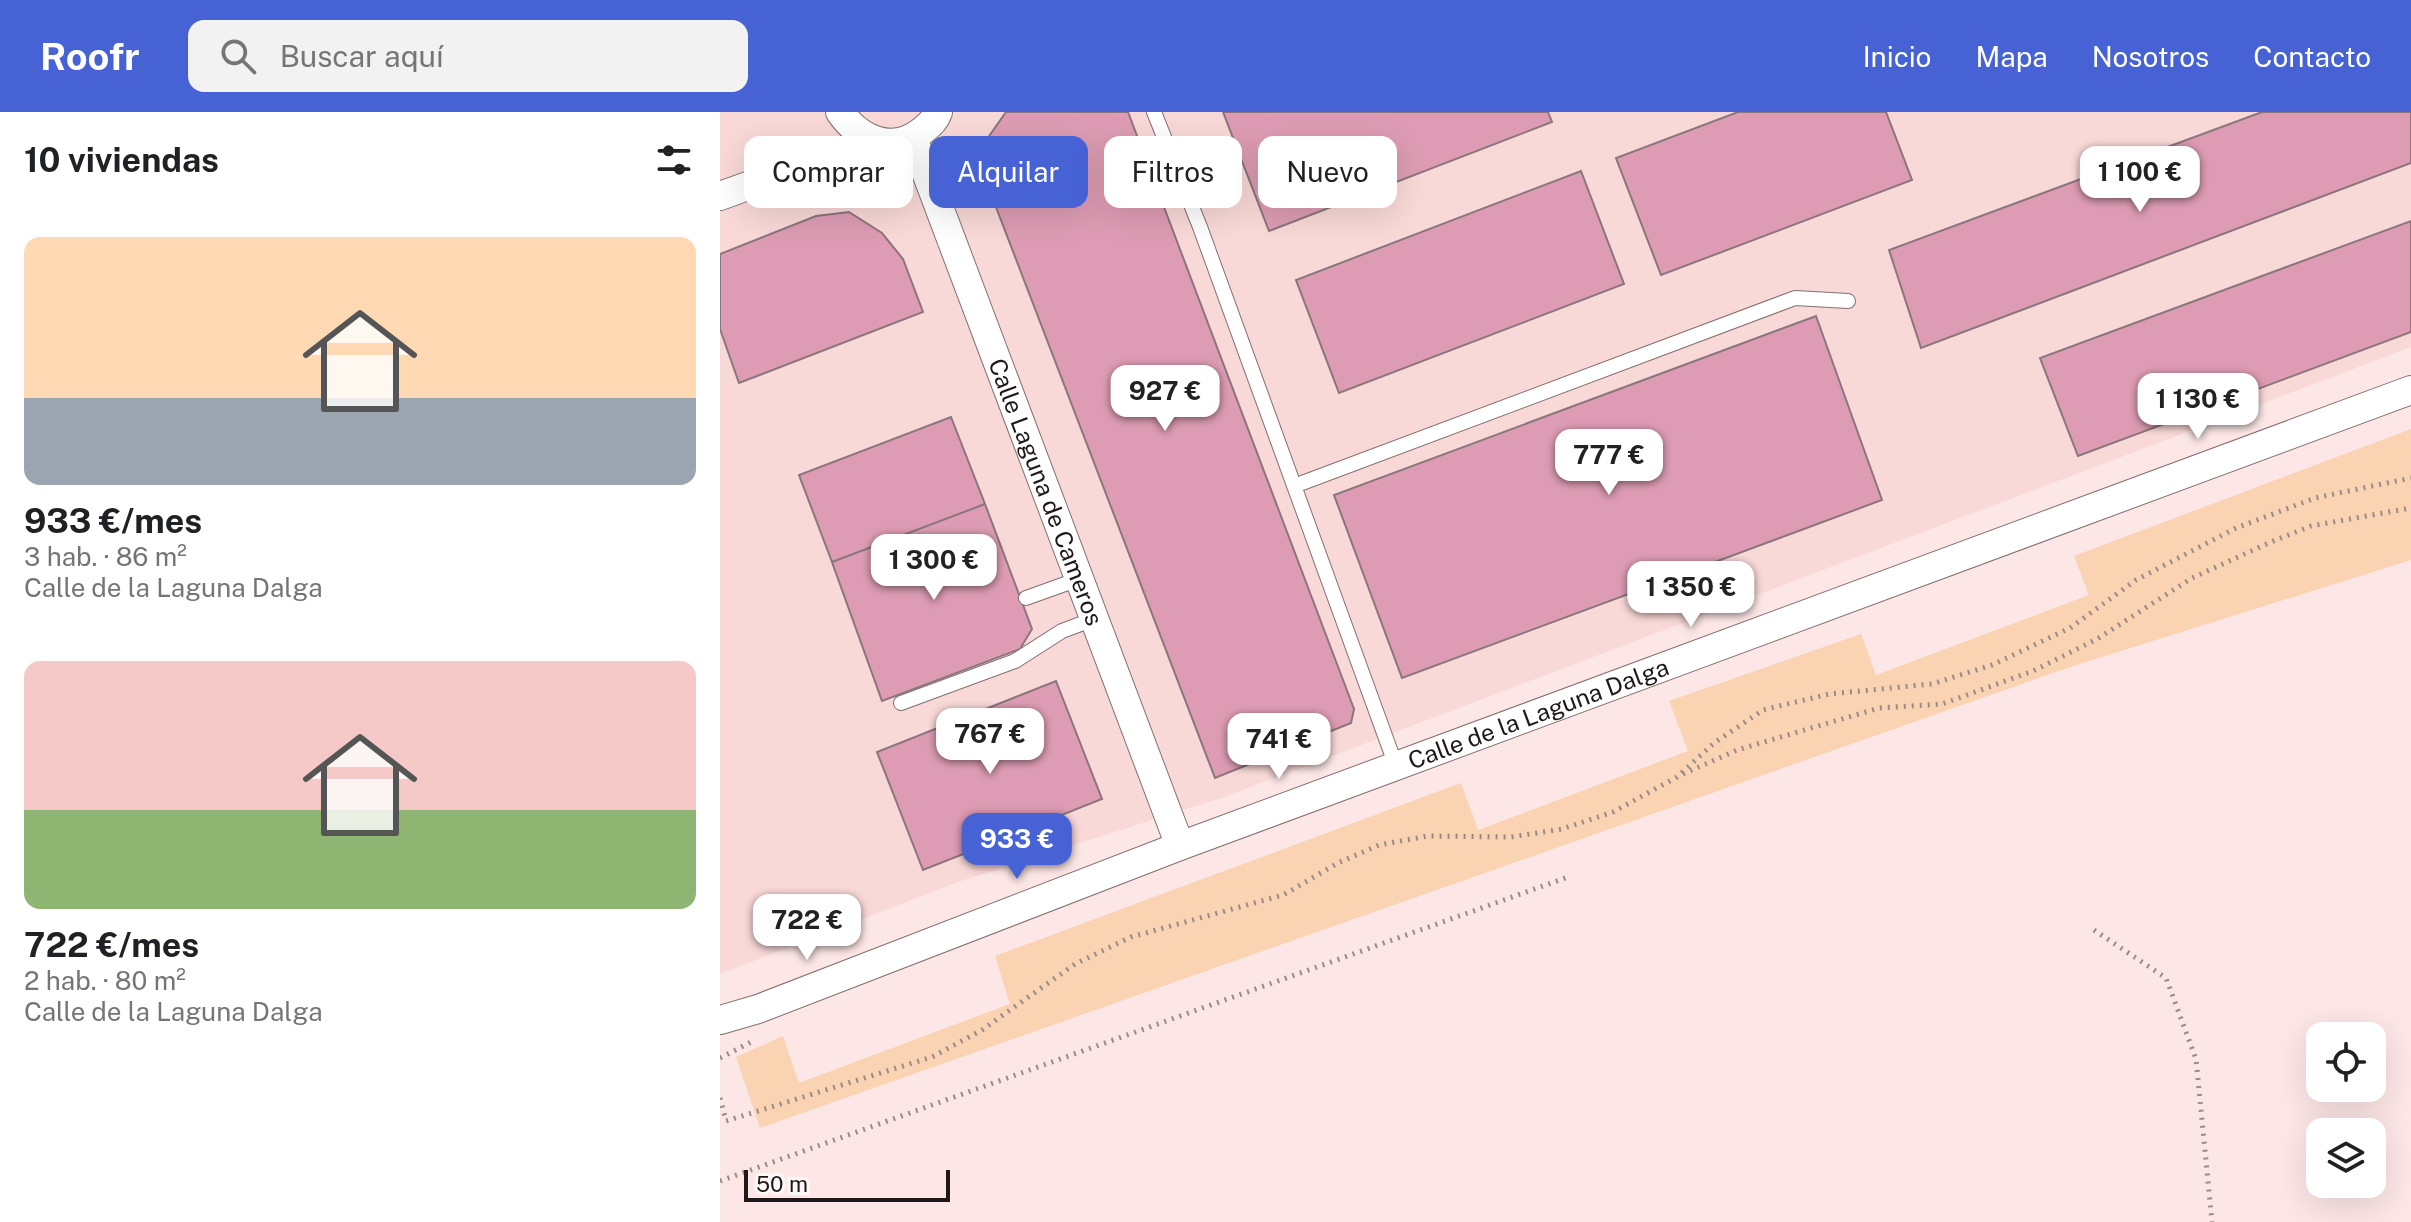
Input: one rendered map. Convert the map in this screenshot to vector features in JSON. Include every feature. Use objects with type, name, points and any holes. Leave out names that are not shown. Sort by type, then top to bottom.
[{"type":"street","points":[[840,112],[853,130],[864,136]]},
{"type":"street","points":[[913,138],[935,120],[938,112]]},
{"type":"street","name":"Calle Laguna de Cameros","points":[[913,138],[1180,846]]},
{"type":"street","points":[[720,196],[744,187]]},
{"type":"street","name":"Calle de la Laguna Dalga","points":[[720,1020],[758,1009],[1180,846],[2411,390]]},
{"type":"street","name":"Calle de la Laguna Dalga","points":[[720,1029],[758,1009]]},
{"type":"lane","points":[[1154,112],[1396,766]]},
{"type":"lane","points":[[1294,486],[1795,298],[1848,301]]},
{"type":"lane","points":[[1026,598],[1079,579]]},
{"type":"lane","points":[[901,703],[1015,661],[1062,631],[1094,619]]},
{"type":"path","points":[[1677,777],[1714,743],[1763,710],[1829,694],[1932,684],[1992,665],[2070,628],[2136,580],[2236,528],[2315,498],[2411,478]]},
{"type":"path","points":[[720,1098],[726,1121],[932,1057],[982,1030],[1075,964],[1131,937],[1283,895],[1338,863],[1379,845],[1428,836],[1511,837],[1562,829],[1613,812],[1677,777],[1737,750],[1879,708],[1942,704],[2033,671],[2097,639],[2192,578],[2271,542],[2311,526],[2411,508]]},
{"type":"path","points":[[720,1181],[1568,877]]},
{"type":"path","points":[[2094,930],[2166,978],[2196,1059],[2212,1222]]},
{"type":"path","points":[[720,1058],[756,1039]]},
{"type":"shaded area","points":[[720,112],[2411,112],[2411,347],[1224,797],[958,882],[720,974]]},
{"type":"shaded area","points":[[2411,429],[2411,560],[2070,667],[760,1128],[736,1057],[783,1036],[799,1083],[1010,1004],[995,956],[1461,783],[1478,830],[1688,751],[1669,701],[1861,634],[1876,675],[2089,595],[2074,556]]},
{"type":"building","points":[[1006,112],[1128,112],[1137,136],[1104,136],[1104,208],[1164,208],[1354,709],[1351,723],[1215,778],[996,208],[1088,208],[1088,136],[989,136]]},
{"type":"building","points":[[1223,112],[1548,112],[1552,122],[1397,182],[1397,136],[1258,136],[1258,203],[1242,161],[1242,136],[1232,136]]},
{"type":"building","points":[[1738,112],[1886,112],[1912,180],[1661,275],[1616,158]]},
{"type":"building","points":[[2262,112],[2411,112],[2411,163],[1921,348],[1889,250]]},
{"type":"building","points":[[1581,171],[1624,284],[1339,393],[1296,280]]},
{"type":"building","points":[[1260,208],[1329,208],[1269,231]]},
{"type":"building","points":[[849,212],[882,233],[903,259],[923,312],[739,383],[720,329],[720,254],[816,216]]},
{"type":"building","points":[[2411,221],[2411,332],[2078,456],[2040,358]]},
{"type":"building","points":[[1816,316],[1882,500],[1402,678],[1334,495]]},
{"type":"building","points":[[951,417],[985,504],[832,562],[799,475]]},
{"type":"building","points":[[985,504],[1032,629],[1020,649],[882,701],[832,562]]},
{"type":"building","points":[[1056,681],[1102,799],[923,870],[877,752]]}]
